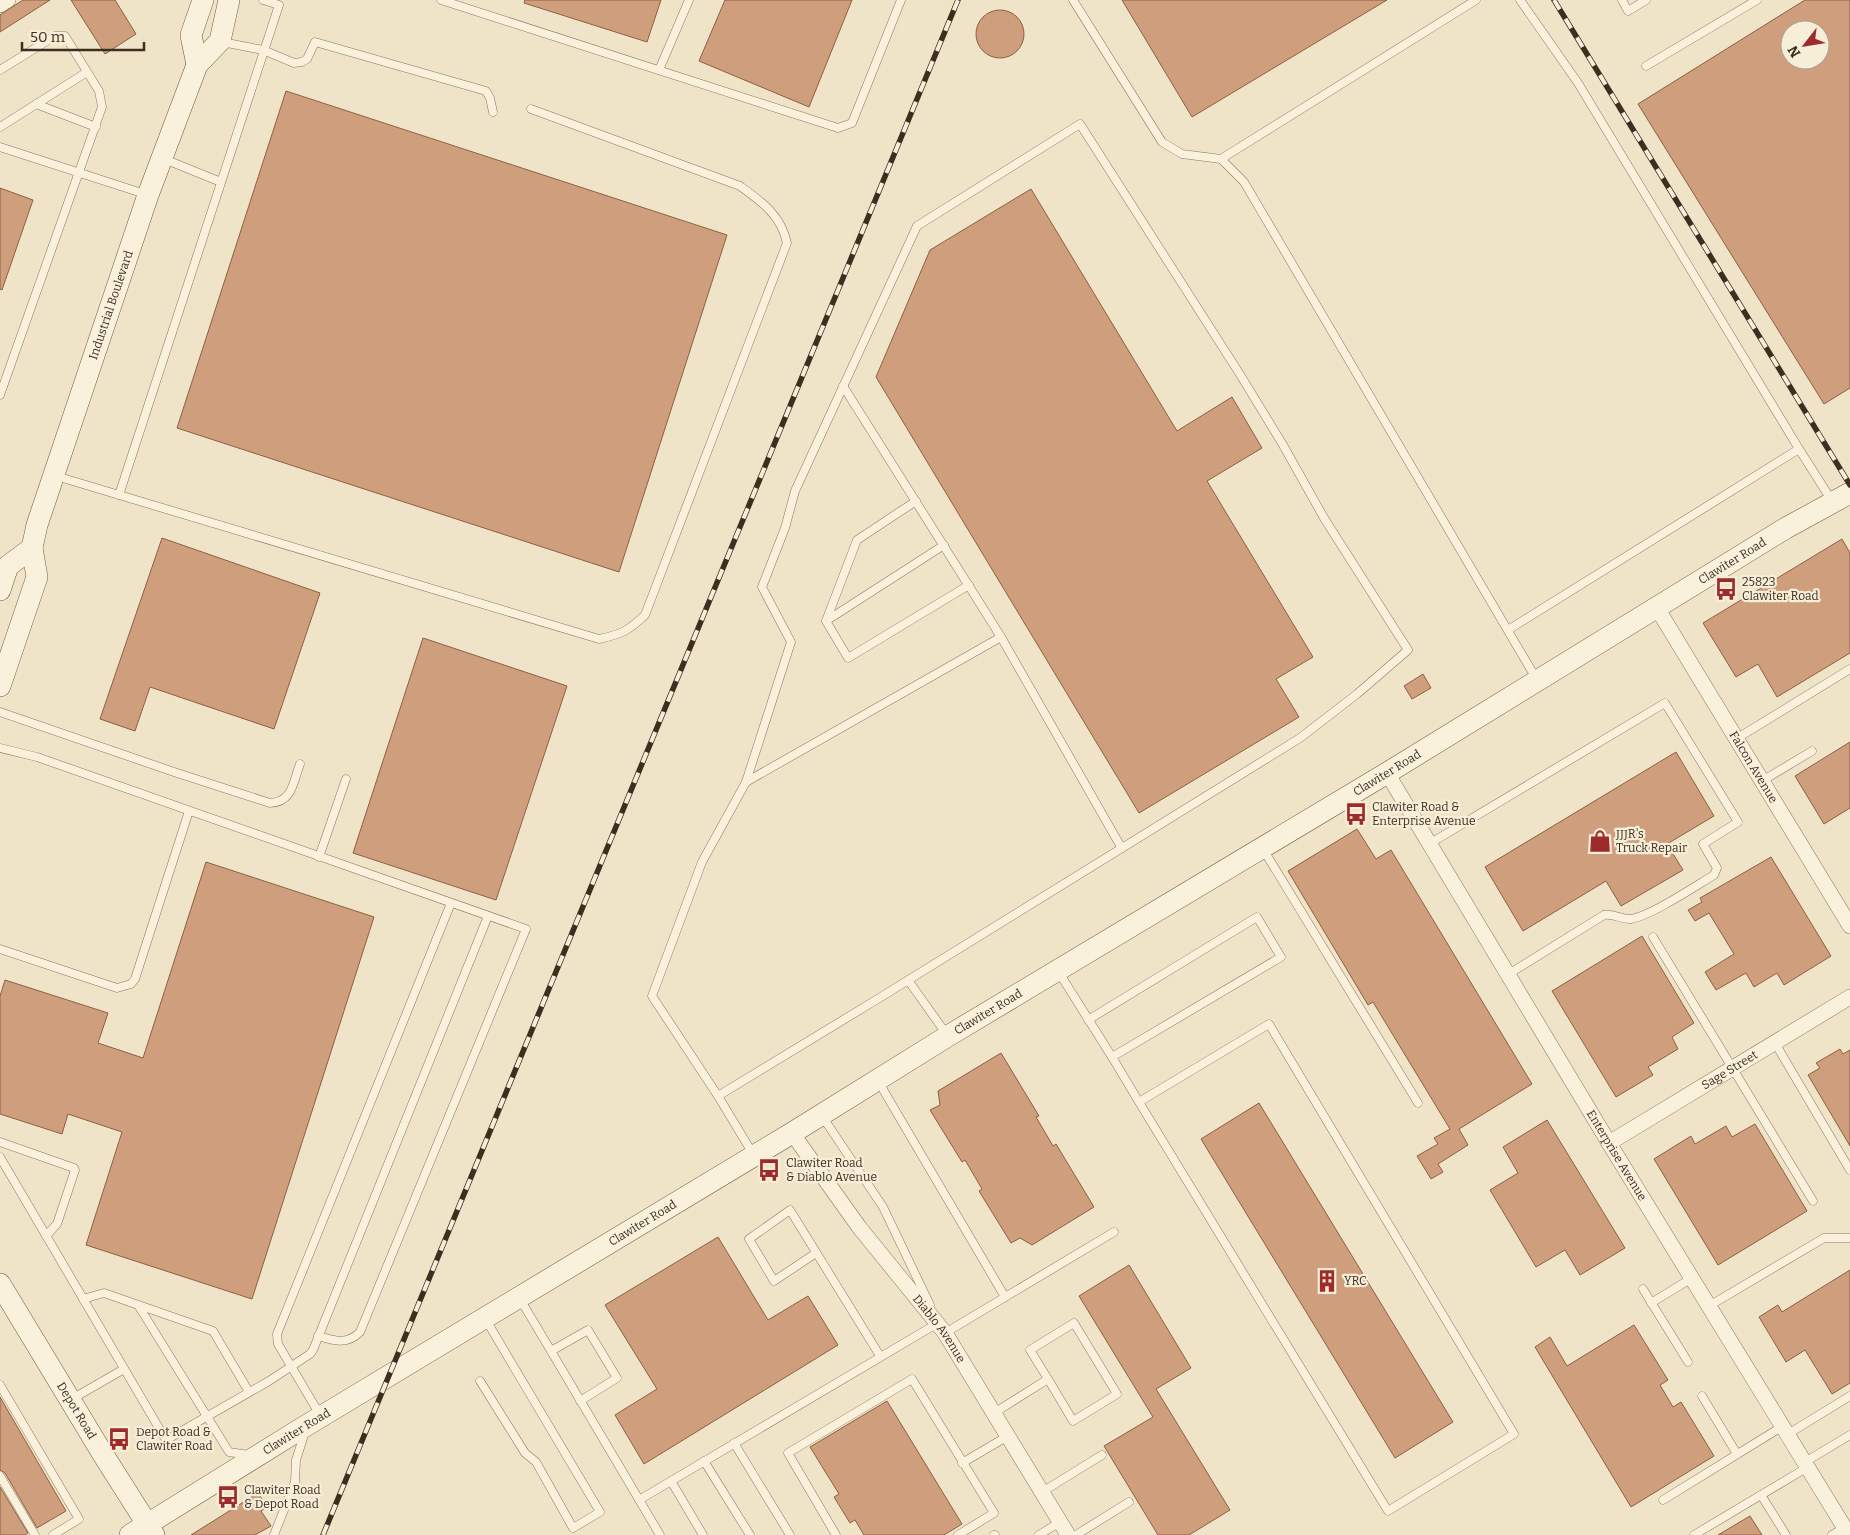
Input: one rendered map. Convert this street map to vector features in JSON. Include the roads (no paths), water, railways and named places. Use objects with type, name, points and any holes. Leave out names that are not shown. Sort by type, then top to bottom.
[{"type":"street","points":[[0,5],[8,0]]},
{"type":"street","points":[[197,64],[191,35],[203,0]]},
{"type":"street","points":[[220,41],[229,0]]},
{"type":"street","name":"Industrial Boulevard","points":[[0,686],[37,577],[32,548],[37,525],[148,195],[197,64],[220,41]]},
{"type":"street","name":"Clawiter Road","points":[[144,1532],[256,1456],[878,1081],[948,1036],[1387,774],[1786,528],[1842,498]]},
{"type":"street","points":[[0,590],[8,566],[32,548]]},
{"type":"street","name":"Falcon Avenue","points":[[1657,608],[1850,926]]},
{"type":"street","name":"Enterprise Avenue","points":[[1387,774],[1806,1465],[1842,1533]]},
{"type":"street","name":"Sage Street","points":[[1609,1143],[1850,997]]},
{"type":"street","name":"Diablo Avenue","points":[[792,1133],[858,1227],[941,1328],[1064,1529]]},
{"type":"street","name":"Depot Road","points":[[0,1284],[71,1400],[144,1532]]},
{"type":"lane","points":[[119,495],[263,50],[279,6],[263,0]]},
{"type":"lane","points":[[441,0],[838,128],[852,123],[901,0]]},
{"type":"lane","points":[[659,70],[689,0]]},
{"type":"lane","points":[[1074,0],[1162,142],[1182,154],[1221,159],[1244,182],[1538,680]]},
{"type":"lane","points":[[1221,159],[1476,0]]},
{"type":"lane","points":[[1520,0],[1578,84],[1799,450],[1842,498]]},
{"type":"lane","points":[[1622,0],[1628,11],[1646,0]]},
{"type":"lane","points":[[1646,66],[1757,0]]},
{"type":"lane","points":[[0,70],[58,35],[65,36],[99,91],[102,100],[101,115],[0,395]]},
{"type":"lane","points":[[220,41],[263,50],[294,63],[307,59],[315,42],[486,91],[490,98],[493,112]]},
{"type":"lane","points":[[0,126],[87,72]]},
{"type":"lane","points":[[36,104],[96,126]]},
{"type":"lane","points":[[54,475],[599,639],[620,634],[633,626],[645,615],[787,243],[784,229],[774,214],[761,201],[740,186],[531,109]]},
{"type":"lane","points":[[718,1096],[1300,738],[1357,694],[1408,650],[1324,518],[1241,376],[1080,124],[917,226],[795,491],[785,528],[762,587],[791,642],[746,782],[702,862],[652,996],[718,1096],[754,1156]]},
{"type":"lane","points":[[0,147],[148,195]]},
{"type":"lane","points":[[162,158],[221,182]]},
{"type":"lane","points":[[843,386],[1002,637],[1121,847]]},
{"type":"lane","points":[[1508,630],[1799,450]]},
{"type":"lane","points":[[826,622],[857,540],[916,501]]},
{"type":"lane","points":[[826,622],[944,545]]},
{"type":"lane","points":[[826,622],[848,658],[969,585]]},
{"type":"lane","points":[[746,782],[1002,637]]},
{"type":"lane","points":[[1736,739],[1850,669]]},
{"type":"lane","points":[[1429,844],[1664,703],[1738,822],[1703,844],[1716,868],[1714,875],[1644,915],[1626,919],[1608,914],[1604,915],[1508,975]]},
{"type":"lane","points":[[0,712],[177,774],[270,803],[279,803],[289,795],[300,764]]},
{"type":"lane","points":[[0,748],[37,757],[526,929],[360,1332],[355,1337],[341,1342],[318,1336]]},
{"type":"lane","points":[[1762,781],[1812,751]]},
{"type":"lane","points":[[319,857],[346,779]]},
{"type":"lane","points":[[0,949],[118,988],[131,984],[135,979],[189,811]]},
{"type":"lane","points":[[1262,848],[1418,1103]]},
{"type":"lane","points":[[274,1535],[295,1482],[296,1460],[314,1421],[290,1366],[278,1344],[278,1334],[451,903]]},
{"type":"lane","points":[[0,1157],[166,1440],[310,1354],[488,916]]},
{"type":"lane","points":[[1088,1020],[1257,917],[1281,957],[1112,1058]]},
{"type":"lane","points":[[1653,936],[1812,1201]]},
{"type":"lane","points":[[1058,971],[1388,1511],[1514,1434],[1269,1024],[1139,1102]]},
{"type":"lane","points":[[908,980],[948,1036]]},
{"type":"lane","points":[[1774,1043],[1850,1170]]},
{"type":"lane","points":[[878,1081],[1005,1297]]},
{"type":"lane","points":[[821,1115],[883,1207],[941,1328]]},
{"type":"lane","points":[[0,1142],[74,1168],[75,1170],[57,1224],[46,1236]]},
{"type":"lane","points":[[816,1253],[774,1281],[748,1239],[790,1210],[880,1356]]},
{"type":"lane","points":[[639,1500],[880,1356],[1005,1297],[1114,1232]]},
{"type":"lane","points":[[1709,1306],[1824,1238],[1850,1238]]},
{"type":"lane","points":[[1651,1302],[1692,1278]]},
{"type":"lane","points":[[1643,1289],[1688,1362]]},
{"type":"lane","points":[[83,1299],[104,1293],[213,1331],[249,1392]]},
{"type":"lane","points":[[519,1298],[660,1535]]},
{"type":"lane","points":[[138,1305],[229,1452],[256,1456]]},
{"type":"lane","points":[[480,1381],[524,1453],[536,1462],[574,1528],[600,1512],[485,1318]]},
{"type":"lane","points":[[1074,1323],[1117,1394],[1074,1421],[1048,1379],[1030,1350],[1074,1323]]},
{"type":"lane","points":[[551,1351],[588,1330],[617,1378],[580,1401]]},
{"type":"lane","points":[[71,1400],[124,1369]]},
{"type":"lane","points":[[836,1535],[788,1452],[912,1379],[994,1514],[958,1535]]},
{"type":"lane","points":[[994,1414],[1048,1379]]},
{"type":"lane","points":[[0,1385],[79,1519],[53,1535]]},
{"type":"lane","points":[[1702,1396],[1737,1454]]},
{"type":"lane","points":[[1663,1500],[1737,1454],[1850,1396]]},
{"type":"lane","points":[[1694,1535],[1761,1495],[1850,1435]]},
{"type":"lane","points":[[962,1463],[1008,1436]]},
{"type":"lane","points":[[734,1444],[790,1535]]},
{"type":"lane","points":[[1042,1492],[1102,1455]]},
{"type":"lane","points":[[704,1461],[750,1535]]},
{"type":"lane","points":[[0,1476],[35,1535]]},
{"type":"lane","points":[[671,1481],[703,1535]]},
{"type":"lane","points":[[1761,1495],[1786,1535]]},
{"type":"lane","points":[[1076,1535],[1129,1502]]},
{"type":"lane","points":[[1038,1535],[1064,1529]]},
{"type":"railway","points":[[323,1535],[958,0]]},
{"type":"railway","points":[[1554,0],[1850,485]]},
{"type":"place","name":"25823 Clawiter Road","points":[[1726,589]]},
{"type":"place","name":"Clawiter Road & Enterprise Avenue","points":[[1356,814]]},
{"type":"place","name":"JJJR's Truck Repair","points":[[1600,841]]},
{"type":"place","name":"Clawiter Road & Diablo Avenue","points":[[769,1170]]},
{"type":"place","name":"YRC","points":[[1327,1281]]},
{"type":"place","name":"Depot Road & Clawiter Road","points":[[119,1439]]},
{"type":"place","name":"Clawiter Road & Depot Road","points":[[228,1497]]}]
